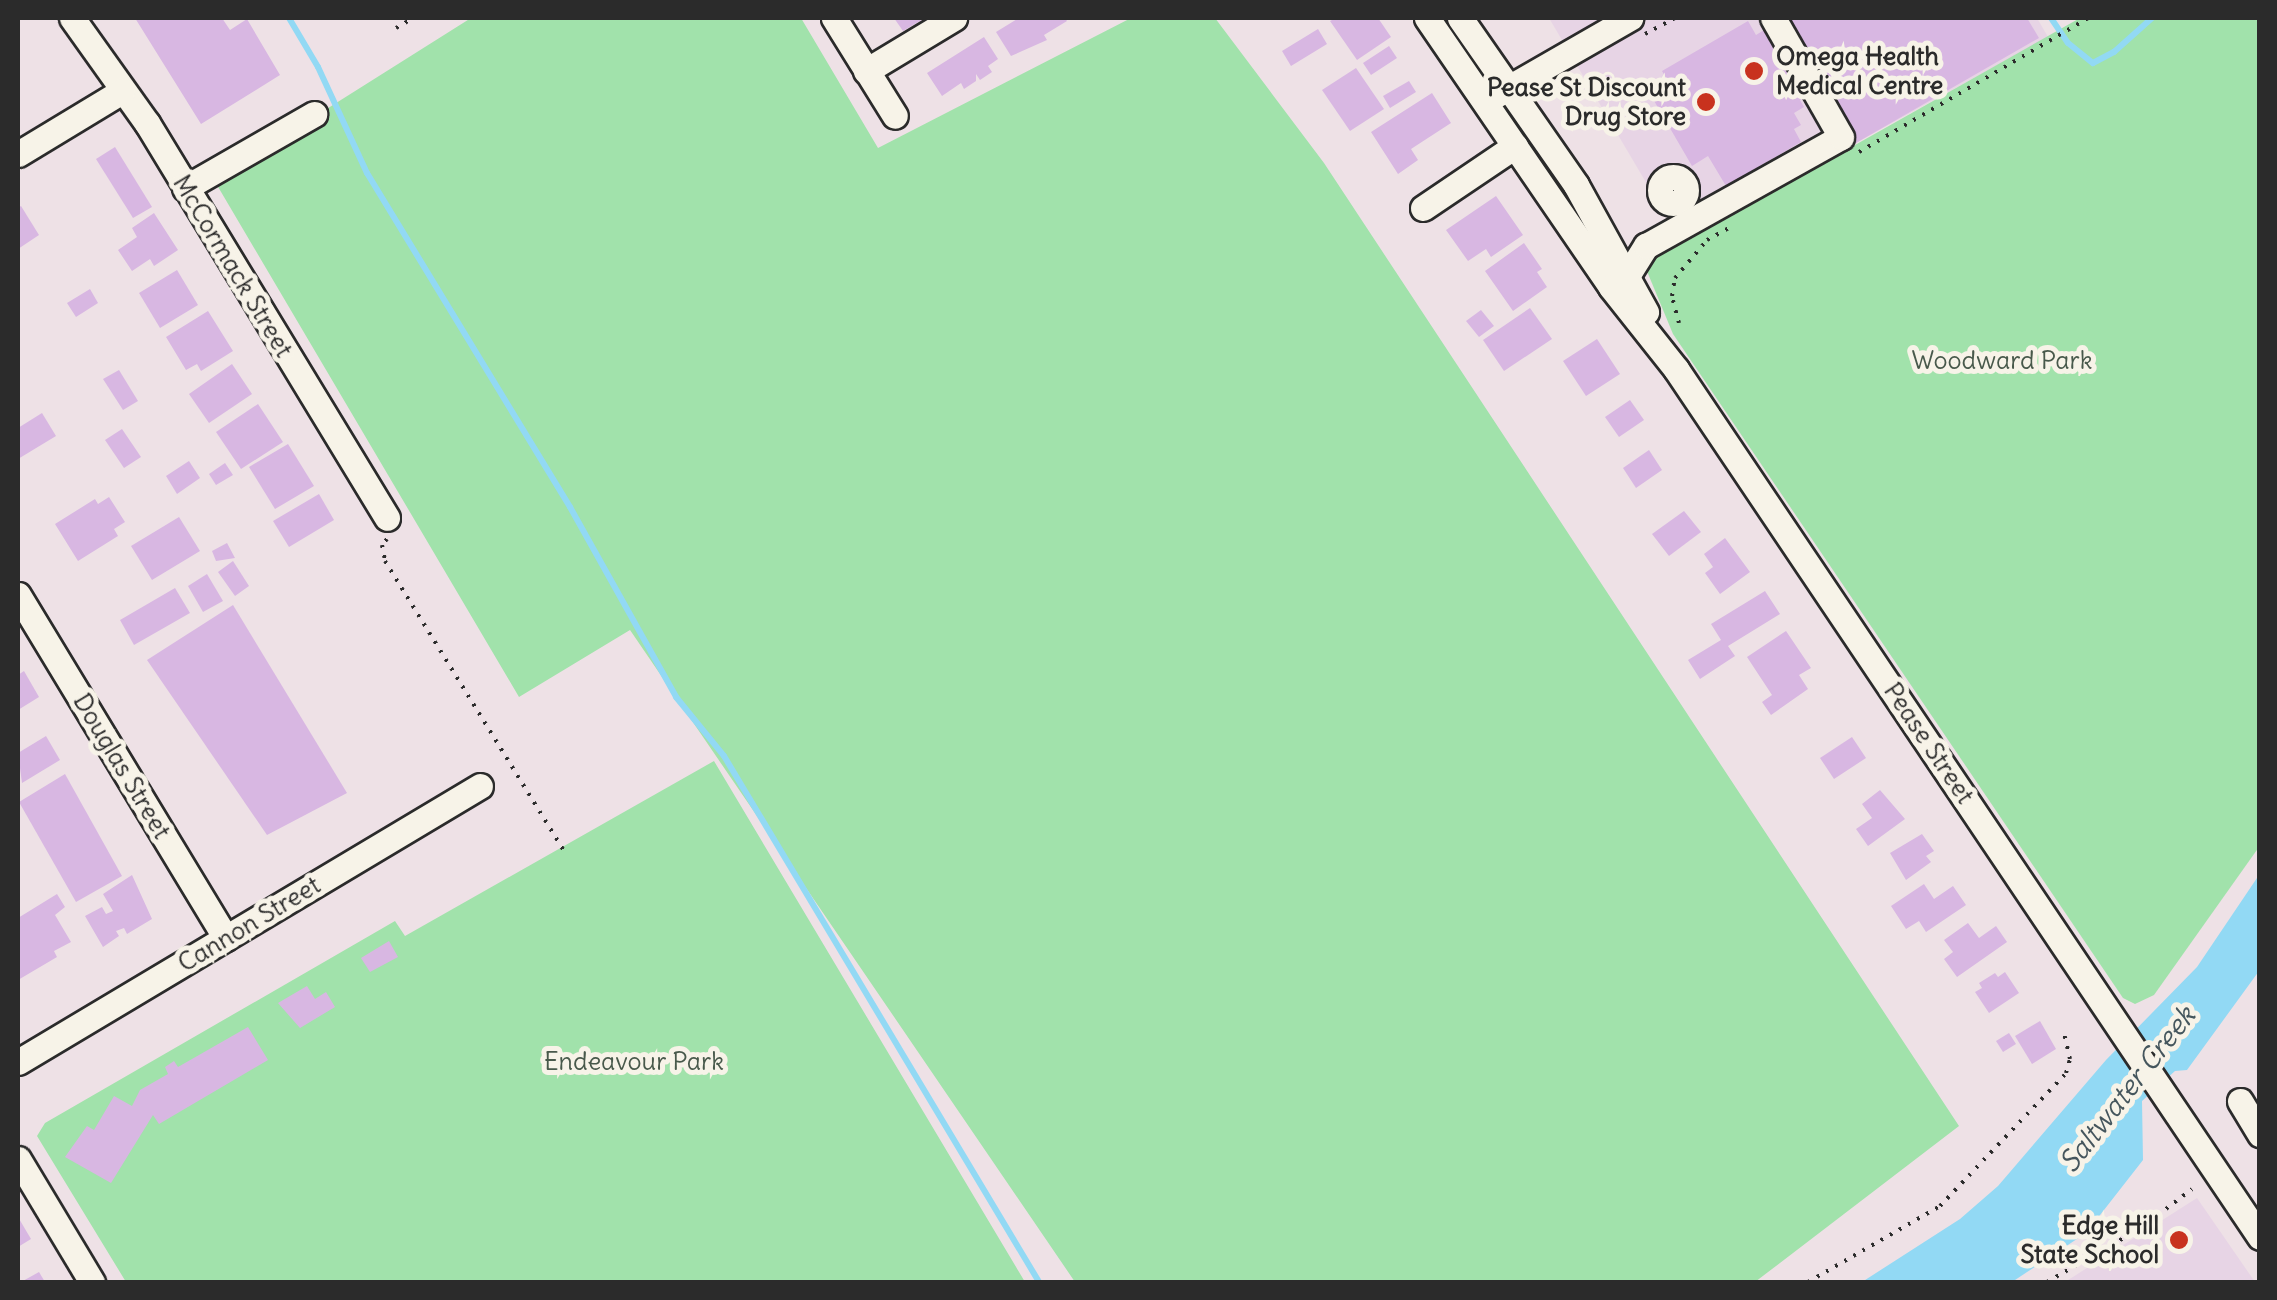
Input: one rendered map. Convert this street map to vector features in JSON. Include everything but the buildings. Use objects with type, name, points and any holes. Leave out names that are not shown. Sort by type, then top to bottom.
[{"type":"street","name":"McCormack Street","points":[[72,18],[185,188],[387,518]]},
{"type":"street","points":[[834,18],[895,116]]},
{"type":"street","points":[[866,70],[954,18]]},
{"type":"street","name":"Pease Street","points":[[1427,18],[1611,286],[1676,369],[2260,1237]]},
{"type":"street","name":"Pease Street","points":[[1460,18],[1576,185],[1676,369]]},
{"type":"street","points":[[1627,276],[1646,246],[1841,137],[1773,18]]},
{"type":"street","points":[[1484,102],[1634,28]]},
{"type":"street","points":[[18,154],[122,91]]},
{"type":"street","points":[[185,188],[314,114]]},
{"type":"street","points":[[1423,208],[1516,146]]},
{"type":"street","points":[[1686,191],[1692,220]]},
{"type":"street","name":"Douglas Street","points":[[18,595],[226,938]]},
{"type":"street","name":"Cannon Street","points":[[18,1062],[480,786]]},
{"type":"street","points":[[2240,1101],[2260,1134]]},
{"type":"street","name":"Pease Street","points":[[2180,1117],[2260,1221]]},
{"type":"street","points":[[18,1159],[92,1282]]},
{"type":"path","points":[[396,28],[413,18]]},
{"type":"path","points":[[1634,28],[1675,18]]},
{"type":"path","points":[[1845,160],[2086,19]]},
{"type":"path","points":[[1679,323],[1672,296],[1674,278],[1707,240],[1742,220]]},
{"type":"path","points":[[387,518],[385,560],[564,852]]},
{"type":"path","points":[[1808,1282],[1940,1206],[2066,1073],[2070,1059],[2064,1033]]},
{"type":"path","points":[[2048,1282],[2141,1228],[2192,1189]]},
{"type":"shaded area","points":[[1549,18],[2037,18],[2048,37],[1680,240]]},
{"type":"shaded area","name":"Edge Hill State School","points":[[2197,1198],[2255,1282],[2065,1282]]},
{"type":"green space","points":[[471,18],[801,18],[878,148],[1131,18],[1215,18],[1324,163],[1959,1126],[1755,1282],[1075,1282],[630,630],[519,697],[214,180]]},
{"type":"green space","name":"Woodward Park","points":[[2080,18],[2259,18],[2259,847],[2154,995],[2135,1004],[2123,998],[1673,334],[1644,264]]},
{"type":"green space","name":"Endeavour Park","points":[[714,761],[1025,1282],[126,1282],[37,1136],[45,1123],[395,921],[405,936]]},
{"type":"water","name":"Saltwater Creek","points":[[2259,875],[2259,971],[2187,1070],[2175,1071],[2142,1101],[2143,1160],[2086,1233],[2012,1282],[1862,1282],[1960,1219],[1998,1186],[2106,1060],[2197,967]]},
{"type":"waterway","points":[[289,18],[318,67],[367,173],[570,507],[676,697],[724,756],[1039,1282]]},
{"type":"waterway","points":[[2051,18],[2068,43],[2093,63],[2114,52],[2152,18]]},
{"type":"place","name":"Omega Health Medical Centre","points":[[1754,71]]},
{"type":"place","name":"Pease St Discount Drug Store","points":[[1706,102]]},
{"type":"place","name":"Edge Hill State School","points":[[2179,1240]]}]
